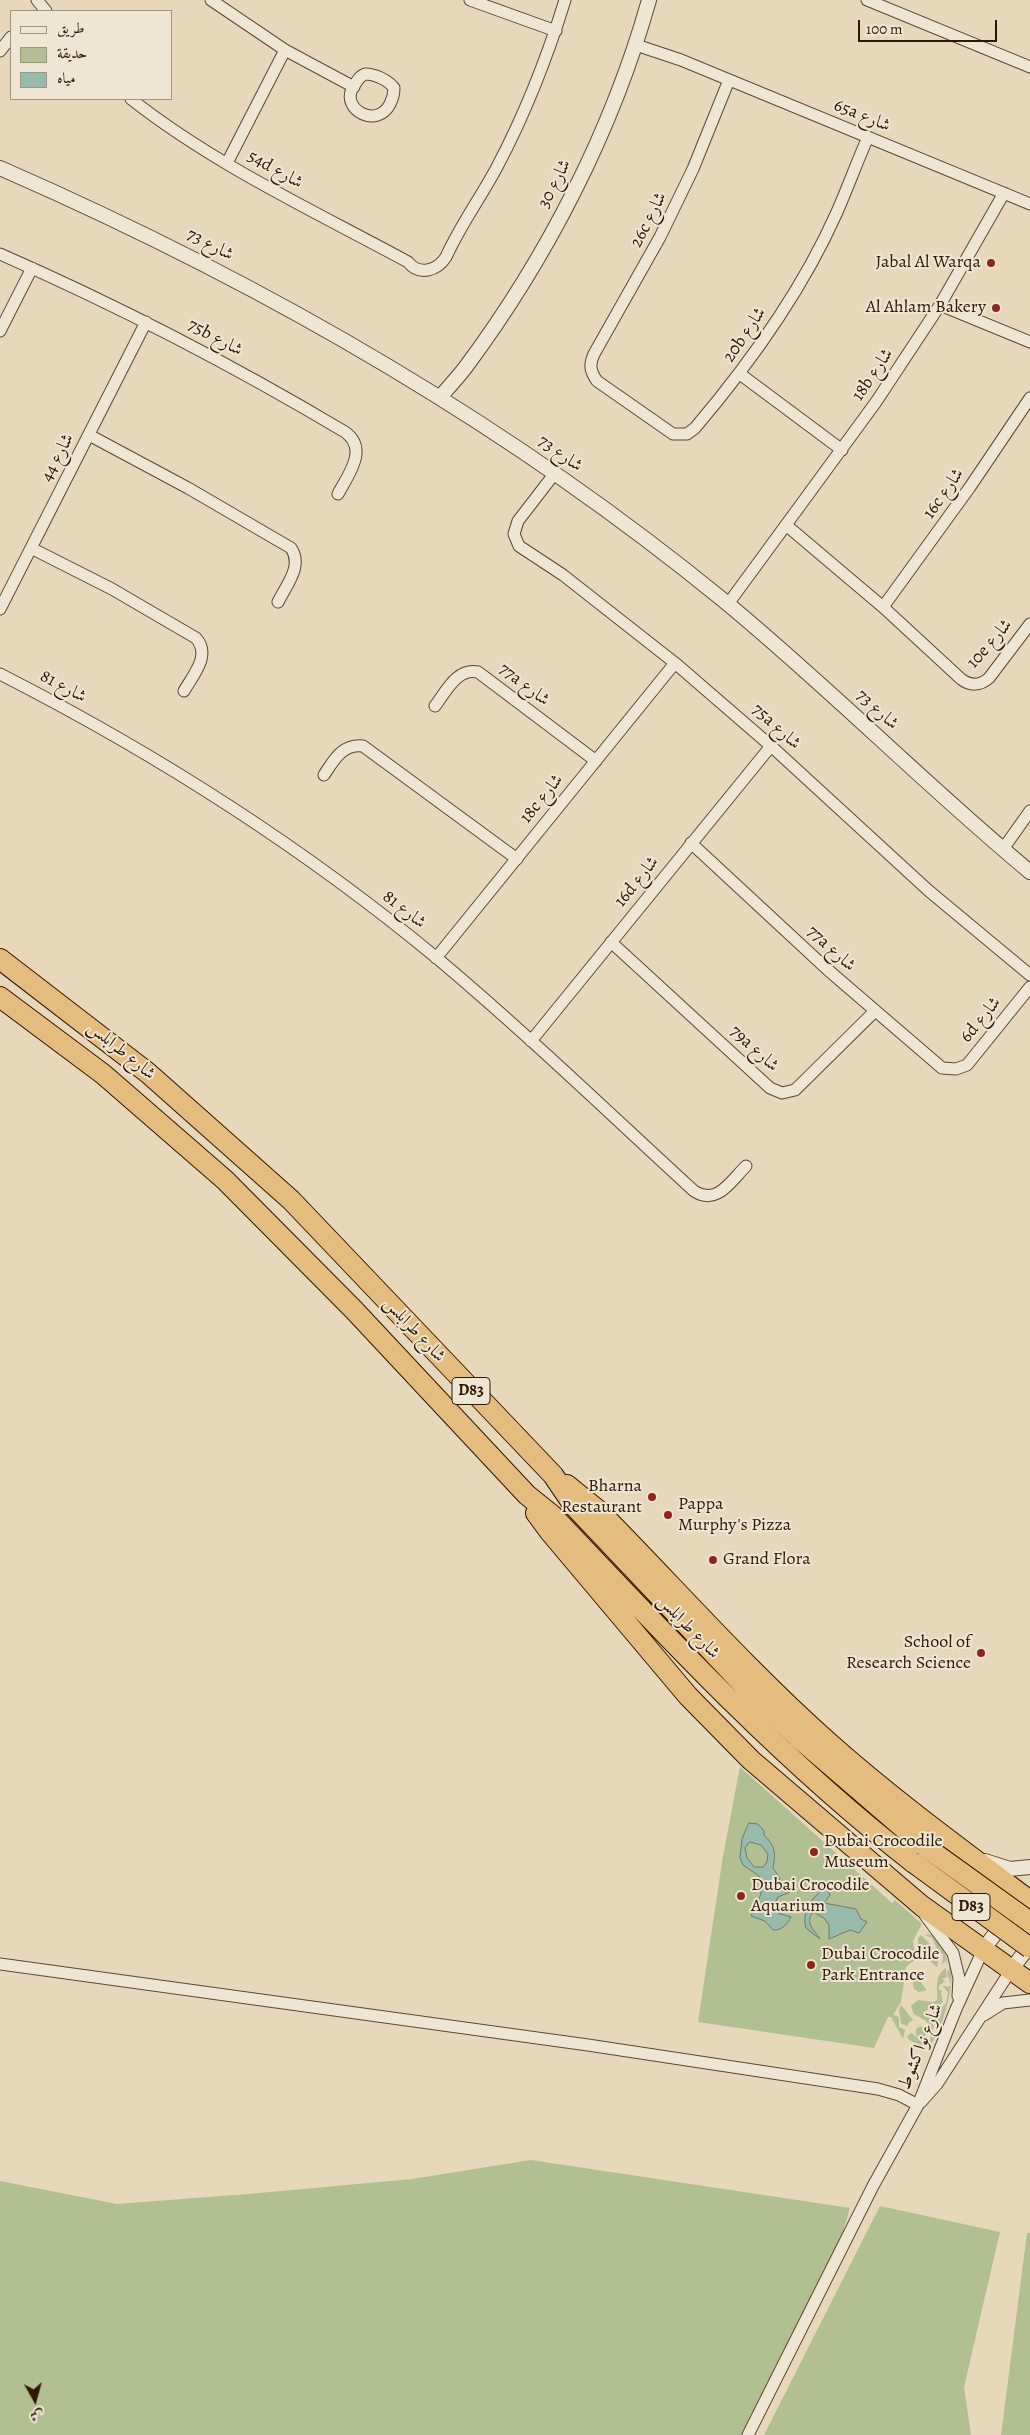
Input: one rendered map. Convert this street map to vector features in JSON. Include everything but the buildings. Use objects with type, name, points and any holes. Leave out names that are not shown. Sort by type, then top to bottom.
[{"type":"highway","name":"شارع طرابلس","points":[[0,959],[148,1073],[291,1200],[553,1475],[574,1506],[750,1692],[800,1740],[923,1844],[1030,1920]]},
{"type":"highway","name":"شارع طرابلس","points":[[0,997],[103,1074],[225,1180],[354,1310],[527,1495],[552,1515],[754,1726],[863,1823],[914,1863],[1030,1946]]},
{"type":"highway","points":[[553,1475],[580,1493],[599,1511],[814,1729],[858,1768],[959,1847],[1028,1896]]},
{"type":"highway","points":[[527,1495],[550,1532],[708,1718],[750,1760],[922,1906],[1030,1983]]},
{"type":"highway","points":[[1011,1970],[1008,1957],[1011,1944],[1030,1920]]},
{"type":"street","points":[[211,0],[285,50],[354,87]]},
{"type":"street","points":[[470,0],[556,31],[565,0]]},
{"type":"street","name":"شارع 30","points":[[444,398],[522,284],[569,199],[597,143],[637,42],[649,0]]},
{"type":"street","points":[[867,0],[1030,67]]},
{"type":"street","name":"54d شارع","points":[[132,100],[167,126],[226,163],[408,262],[432,264],[449,249],[496,168],[519,123],[556,31]]},
{"type":"street","points":[[0,51],[10,38]]},
{"type":"street","name":"65a شارع","points":[[637,42],[1030,204]]},
{"type":"street","points":[[226,163],[285,50]]},
{"type":"street","name":"26c شارع","points":[[591,371],[594,354],[643,271],[677,203],[729,80]]},
{"type":"street","name":"20b شارع","points":[[591,371],[597,381],[669,432],[678,435],[687,434],[695,428],[740,374],[788,303],[837,212],[868,137]]},
{"type":"street","name":"شارع 73","points":[[0,168],[122,223],[220,271],[337,334],[444,398],[553,471],[598,503],[726,602],[826,688],[1000,847],[1030,872]]},
{"type":"street","name":"18b شارع","points":[[726,602],[842,450],[940,305],[1004,194]]},
{"type":"street","name":"75b شارع","points":[[0,254],[146,322],[285,397],[351,436],[355,442],[357,456],[338,494]]},
{"type":"street","points":[[0,332],[32,268]]},
{"type":"street","points":[[940,305],[1030,342]]},
{"type":"street","name":"شارع 44","points":[[0,609],[146,322]]},
{"type":"street","points":[[740,374],[842,450]]},
{"type":"street","name":"16c شارع","points":[[883,607],[956,507],[1030,398]]},
{"type":"street","points":[[89,435],[188,488],[291,548],[297,561],[296,568],[278,602]]},
{"type":"street","name":"75a شارع","points":[[553,471],[515,527],[516,540],[519,546],[563,576],[675,663],[771,746],[929,891],[1030,975]]},
{"type":"street","points":[[786,525],[883,607]]},
{"type":"street","points":[[31,548],[112,589],[196,638],[202,648],[202,660],[184,690]]},
{"type":"street","name":"10e شارع","points":[[883,607],[961,679],[975,685],[989,678],[1030,624]]},
{"type":"street","name":"18c شارع","points":[[436,958],[675,663]]},
{"type":"street","name":"77a شارع","points":[[435,706],[460,675],[472,671],[478,672],[596,761]]},
{"type":"street","name":"شارع 81","points":[[0,674],[95,725],[213,796],[327,873],[436,958],[531,1041],[699,1194],[705,1196],[718,1194],[746,1166]]},
{"type":"street","points":[[324,775],[343,750],[356,745],[370,749],[517,859]]},
{"type":"street","name":"16d شارع","points":[[531,1041],[771,746]]},
{"type":"street","name":"77a شارع","points":[[691,843],[782,928],[936,1064],[949,1070],[956,1070]]},
{"type":"street","name":"79a شارع","points":[[611,942],[770,1088],[782,1093],[795,1090],[875,1010]]},
{"type":"street","name":"6d شارع","points":[[956,1070],[962,1068],[971,1060],[1030,987]]},
{"type":"street","points":[[959,1847],[1002,1868],[1030,1867]]},
{"type":"street","name":"شارع نواكشوط","points":[[918,2105],[956,2009],[983,1950],[1028,1896]]},
{"type":"street","points":[[922,1906],[928,1920],[946,1939],[953,1952],[959,1978],[956,2009]]},
{"type":"street","name":"شارع نواكشوط","points":[[918,2105],[934,2089],[975,2022],[1030,1946]]},
{"type":"street","points":[[0,1964],[588,2045],[853,2085],[889,2091],[918,2105],[873,2186],[748,2435]]},
{"type":"street","points":[[975,2022],[996,2006],[1011,2001],[1030,2000]]},
{"type":"green space","points":[[740,1767],[892,1903],[895,1900],[922,1924],[913,1941],[916,1959],[906,1967],[901,2002],[893,2015],[899,2017],[899,2027],[905,2030],[903,2039],[891,2017],[888,2017],[874,2048],[698,2022],[723,1856]]},
{"type":"green space","points":[[928,1934],[936,1938],[943,1947],[947,1962],[946,1966],[946,1960],[941,1965],[943,1954],[939,1953],[932,1938],[925,1935]]},
{"type":"green space","points":[[921,1935],[933,1947],[931,1953],[939,1957],[937,1967],[931,1962],[927,1947],[918,1944],[918,1938]]},
{"type":"green space","points":[[949,1963],[952,1980],[951,1985],[947,1973]]},
{"type":"green space","points":[[946,1968],[947,1977],[942,1979],[945,1981],[939,1986],[939,1990],[942,1990],[943,2002],[939,2005],[932,2003],[930,2009],[925,2011],[935,2017],[932,2022],[934,2028],[931,2030],[926,2021],[914,2014],[911,2006],[918,2000],[933,2002],[937,2000],[938,1978]]},
{"type":"green space","points":[[922,1971],[925,1972],[926,1976],[921,1983],[927,1990],[919,1992],[914,1989],[913,1981]]},
{"type":"green space","points":[[942,1985],[948,1987],[951,1985],[944,2017],[936,2035],[938,2028],[935,2021],[939,2017],[931,2011],[933,2009],[940,2013],[946,2003],[948,1993]]},
{"type":"green space","points":[[901,2005],[913,2020],[908,2023],[908,2026],[901,2024],[899,2010]]},
{"type":"green space","points":[[919,2027],[923,2027],[926,2032],[925,2036],[919,2037],[916,2034],[916,2030]]},
{"type":"green space","points":[[933,2032],[934,2036],[936,2036],[930,2045],[924,2047],[909,2040],[907,2036],[912,2033],[926,2043],[930,2040],[931,2033]]},
{"type":"green space","points":[[531,2160],[850,2208],[842,2235],[744,2435],[0,2435],[0,2181],[117,2204],[412,2179]]},
{"type":"green space","points":[[880,2206],[1000,2232],[964,2387],[971,2435],[764,2435]]},
{"type":"green space","points":[[1027,2233],[1030,2233],[1030,2435],[1001,2435]]},
{"type":"water","points":[[749,1823],[758,1824],[772,1846],[774,1853],[773,1868],[779,1877],[780,1885],[786,1883],[790,1885],[790,1892],[778,1897],[774,1905],[778,1913],[791,1917],[779,1929],[773,1930],[765,1921],[751,1916],[761,1894],[762,1882],[759,1876],[743,1865],[740,1858],[742,1839]],"holes":[[[750,1842],[761,1845],[768,1854],[767,1862],[763,1867],[754,1867],[747,1858],[745,1848]]]},
{"type":"water","points":[[826,1887],[830,1895],[824,1903],[856,1909],[861,1919],[867,1922],[859,1933],[850,1930],[829,1939],[829,1925],[824,1918],[813,1912],[810,1923],[820,1939],[806,1928],[805,1916],[809,1905]]},
{"type":"place","name":"Jabal Al Warqa","points":[[991,263]]},
{"type":"place","name":"Al Ahlam Bakery","points":[[996,308]]},
{"type":"place","name":"Bharna Restaurant","points":[[652,1497]]},
{"type":"place","name":"Pappa Murphy's Pizza","points":[[668,1515]]},
{"type":"place","name":"Grand Flora","points":[[713,1560]]},
{"type":"place","name":"School of Research Science","points":[[981,1653]]},
{"type":"place","name":"Dubai Crocodile Museum","points":[[814,1852]]},
{"type":"place","name":"Dubai Crocodile Aquarium","points":[[741,1896]]},
{"type":"place","name":"Dubai Crocodile Park Entrance","points":[[811,1965]]}]
